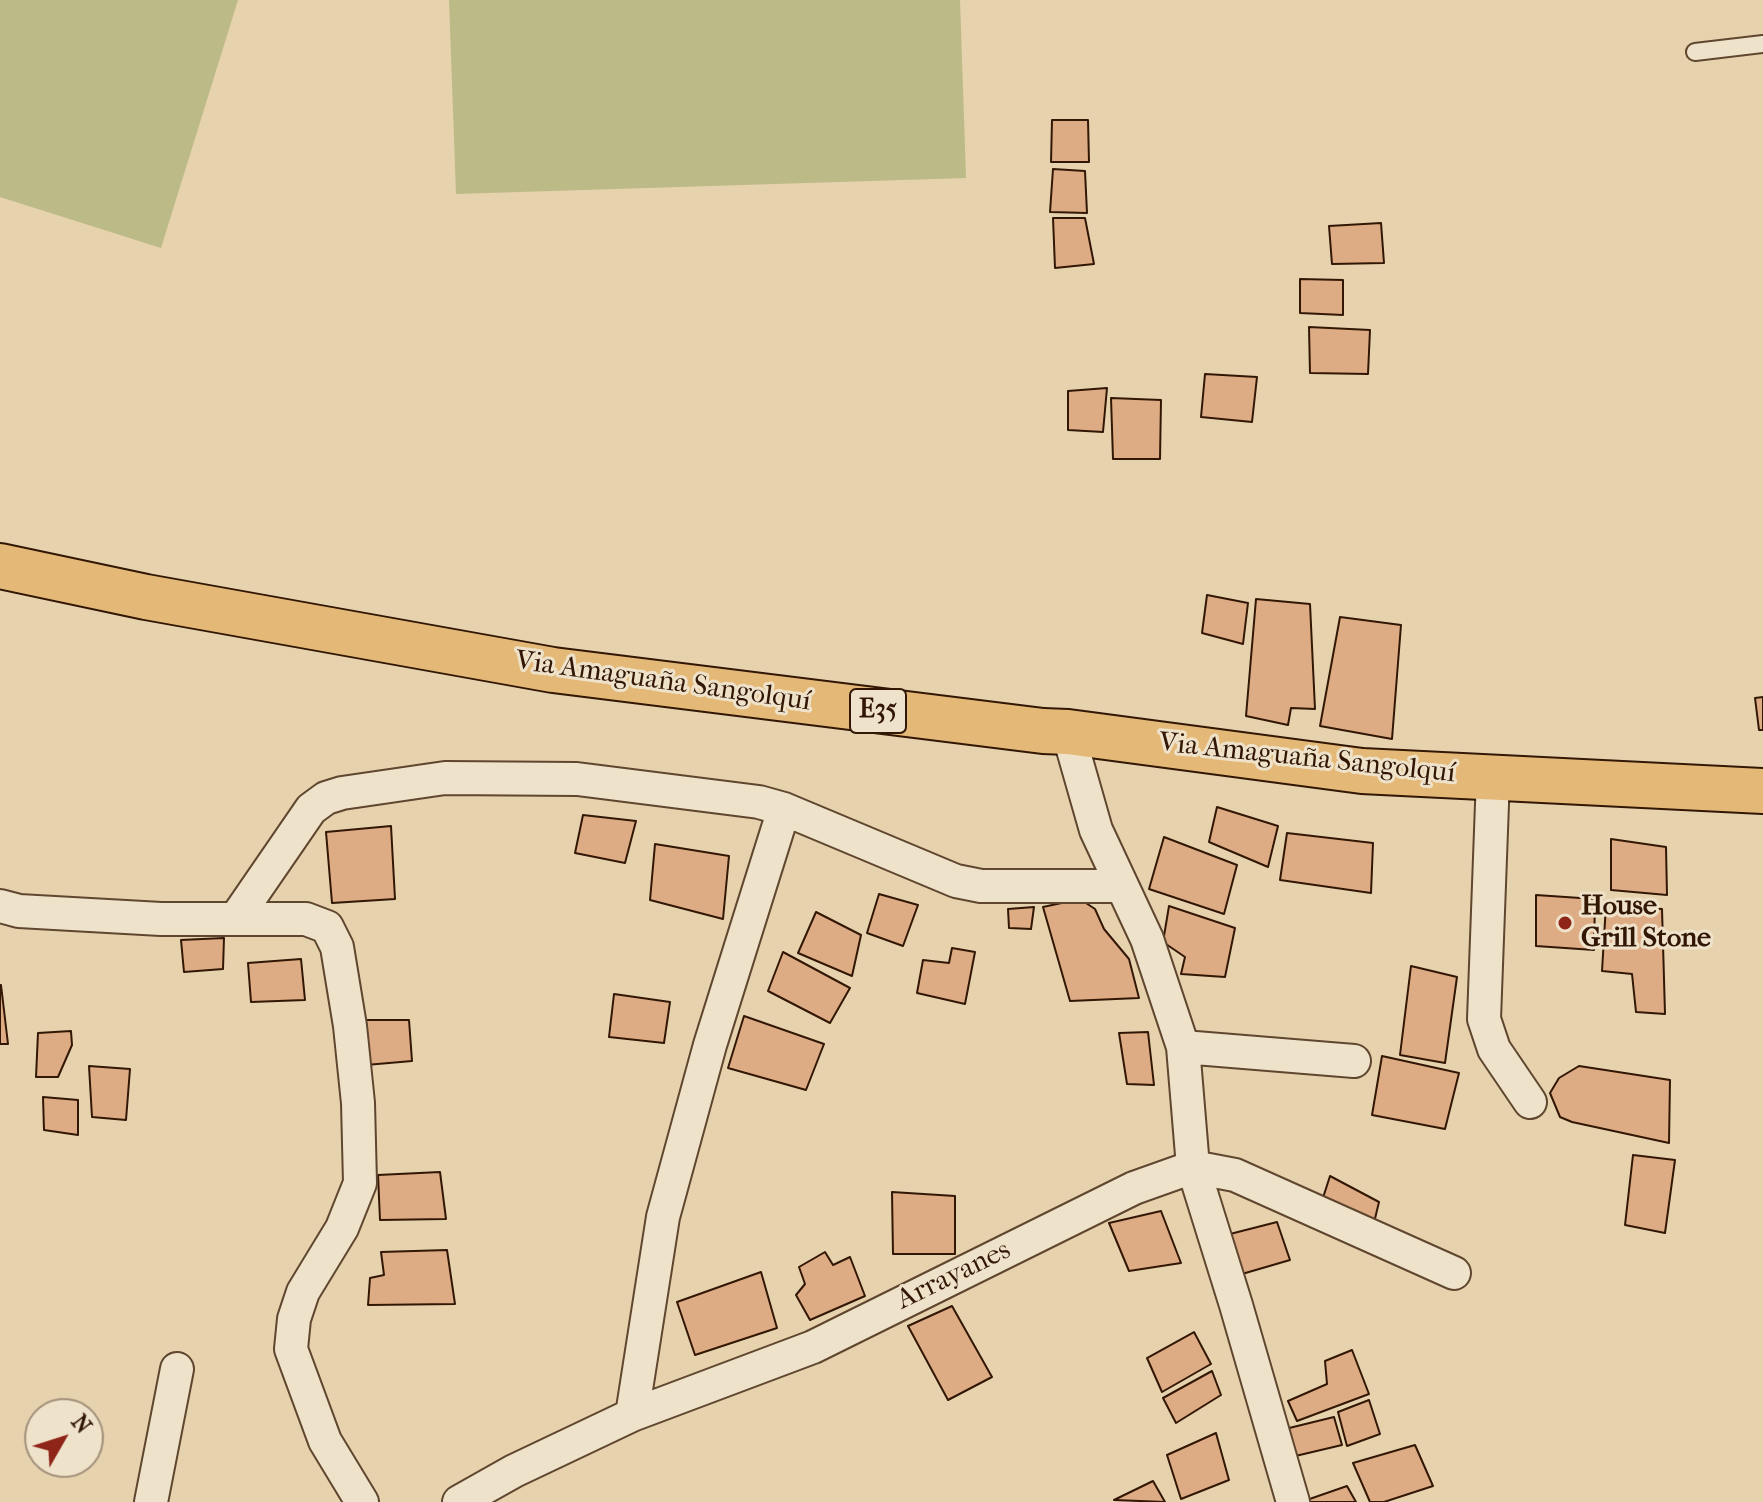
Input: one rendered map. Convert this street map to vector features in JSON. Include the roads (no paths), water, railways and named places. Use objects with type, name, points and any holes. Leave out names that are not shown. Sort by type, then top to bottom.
[{"type":"highway","name":"Via Amaguaña Sangolquí","points":[[0,566],[146,597],[553,670],[1362,771],[1763,791]]},
{"type":"street","points":[[1068,732],[1096,830],[1147,939],[1183,1047],[1193,1167],[1293,1502]]},
{"type":"street","points":[[1493,777],[1484,1019],[1494,1049],[1530,1102]]},
{"type":"street","points":[[236,918],[311,809],[326,798],[445,778],[577,779],[759,802],[784,809],[956,881],[981,886],[1120,886]]},
{"type":"street","points":[[632,1415],[663,1217],[710,1045],[784,809]]},
{"type":"street","points":[[0,906],[19,911],[145,919],[306,919],[327,927],[337,947],[350,1026],[358,1103],[360,1183],[342,1228],[303,1292],[294,1319],[291,1349],[325,1441],[362,1502]]},
{"type":"street","points":[[1183,1047],[1354,1061]]},
{"type":"street","points":[[1193,1167],[1235,1175],[1454,1273]]},
{"type":"street","name":"Arrayanes","points":[[459,1502],[514,1471],[632,1415],[813,1347],[1134,1188],[1193,1167]]},
{"type":"street","points":[[151,1502],[177,1369]]},
{"type":"lane","points":[[1695,52],[1763,44]]},
{"type":"place","name":"House Grill Stone","points":[[1565,923]]}]
